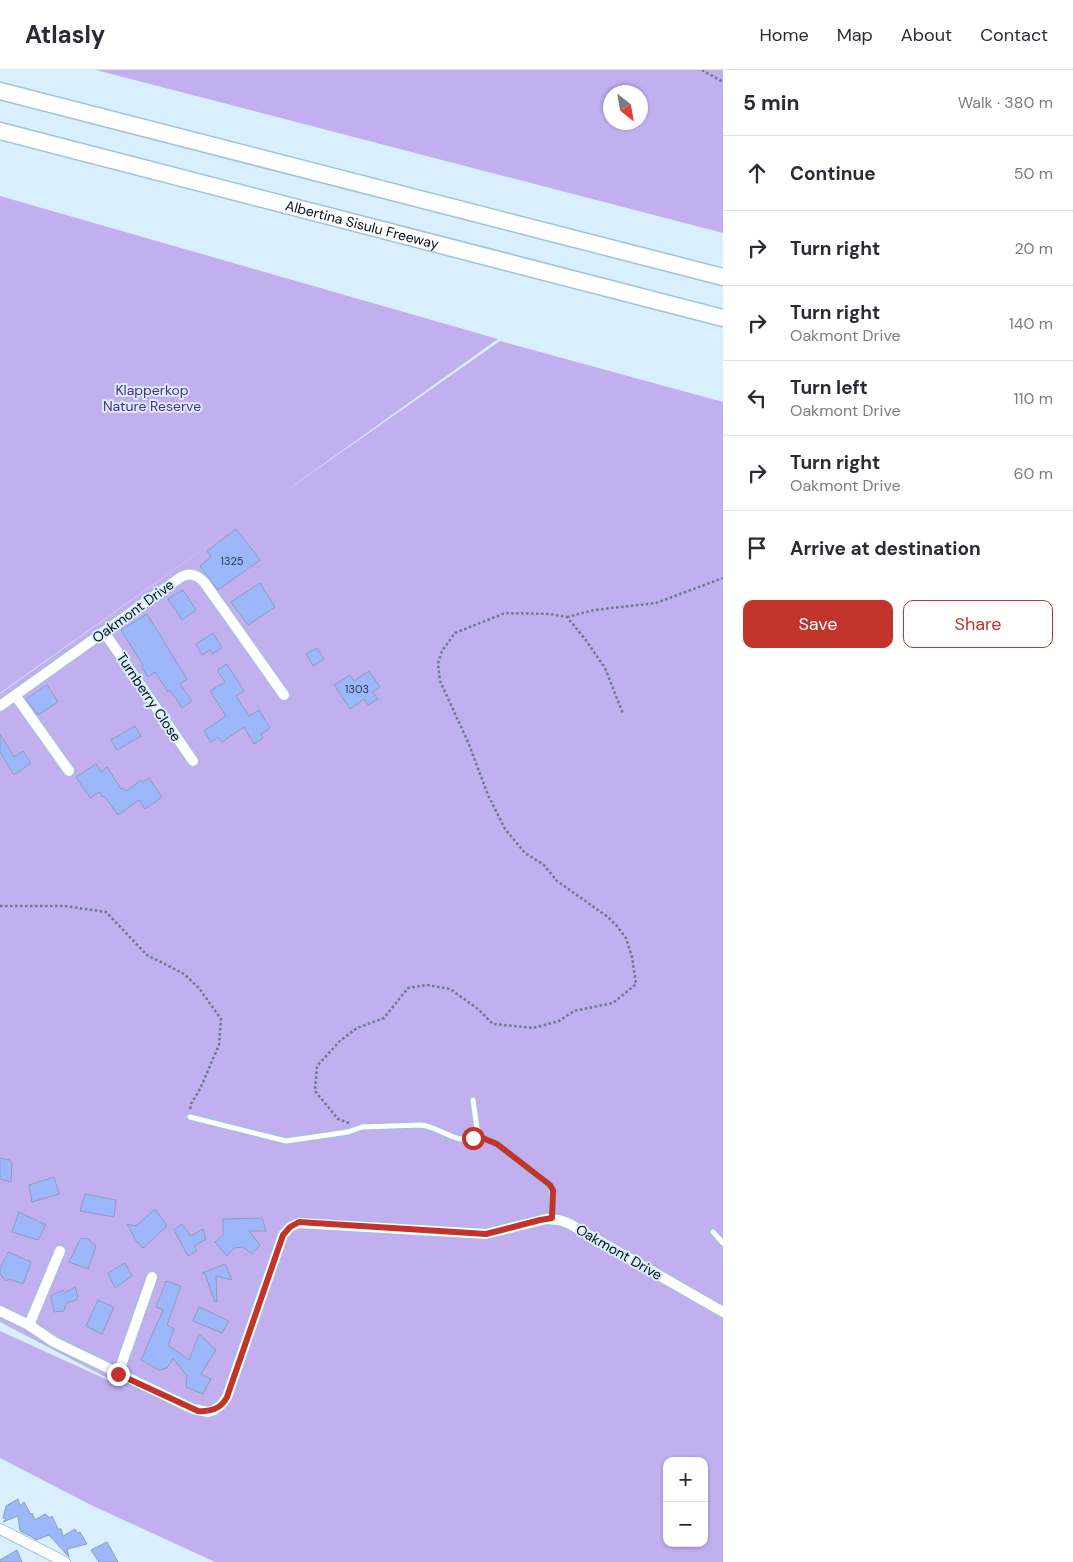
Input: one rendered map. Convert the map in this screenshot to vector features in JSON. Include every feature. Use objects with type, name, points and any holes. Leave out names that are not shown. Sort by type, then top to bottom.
[{"type":"highway","points":[[0,91],[723,277]]},
{"type":"highway","name":"Albertina Sisulu Freeway","points":[[0,131],[723,318]]},
{"type":"street","name":"Oakmont Drive","points":[[0,706],[181,577],[188,574],[196,576],[204,582],[284,695]]},
{"type":"street","name":"Turnberry Close","points":[[104,632],[193,761]]},
{"type":"street","points":[[15,695],[68,771]]},
{"type":"street","name":"Oakmont Drive","points":[[552,1218],[568,1223],[723,1312]]},
{"type":"street","points":[[0,1311],[29,1325],[54,1342],[118,1374],[198,1411],[208,1412],[221,1405],[227,1397],[283,1235],[290,1227],[299,1222],[486,1234],[552,1218]]},
{"type":"street","points":[[29,1325],[60,1251]]},
{"type":"street","points":[[118,1374],[152,1277]]},
{"type":"street","points":[[0,1529],[65,1562]]},
{"type":"lane","points":[[473,1100],[478,1136]]},
{"type":"lane","points":[[190,1117],[286,1141],[348,1132],[362,1127],[428,1126],[457,1139],[478,1136],[497,1144],[552,1187],[552,1218]]},
{"type":"lane","points":[[713,1232],[723,1243]]},
{"type":"path","points":[[702,70],[723,82]]},
{"type":"path","points":[[362,1127],[338,1119],[315,1091],[317,1066],[340,1041],[358,1028],[384,1018],[408,988],[427,985],[450,989],[478,1009],[493,1024],[533,1028],[559,1021],[574,1011],[613,1002],[636,984],[632,957],[626,938],[617,926],[608,917],[557,880],[544,865],[525,853],[505,829],[485,789],[468,742],[440,681],[438,663],[442,651],[455,633],[505,613],[550,614],[567,617],[594,610],[656,603],[723,578]]},
{"type":"path","points":[[567,617],[605,668],[623,714]]},
{"type":"path","points":[[0,906],[65,906],[106,912],[147,956],[184,974],[200,988],[221,1019],[219,1045],[208,1072],[191,1104],[190,1117]]},
{"type":"green space","points":[[96,70],[723,70],[723,233]]},
{"type":"green space","name":"Klapperkop Nature Reserve","points":[[0,196],[498,339],[276,498],[500,341],[723,402],[723,1562],[215,1562],[91,1505],[0,1458],[0,1331],[134,1392],[0,1322],[0,694],[254,513],[0,693]]},
{"type":"building","points":[[236,529],[260,560],[218,590],[200,566],[211,557],[207,551]]},
{"type":"building","points":[[260,583],[275,607],[248,625],[231,602]]},
{"type":"building","points":[[183,590],[196,610],[182,620],[168,599]]},
{"type":"building","points":[[147,614],[187,679],[180,684],[192,701],[182,708],[170,690],[168,692],[155,672],[148,677],[141,666],[143,665],[121,630]]},
{"type":"building","points":[[213,633],[222,647],[213,654],[210,650],[202,655],[196,644]]},
{"type":"building","points":[[317,648],[324,659],[313,666],[306,654]]},
{"type":"building","points":[[227,664],[244,691],[236,696],[249,716],[259,710],[270,728],[261,734],[263,738],[254,744],[244,727],[222,742],[218,737],[211,742],[204,731],[226,716],[210,691],[225,682],[217,670]]},
{"type":"building","points":[[369,671],[380,687],[373,692],[378,699],[368,705],[364,699],[350,709],[334,685],[350,675],[354,681]]},
{"type":"building","points":[[47,685],[58,702],[38,715],[26,699]]},
{"type":"building","points":[[135,726],[141,736],[117,750],[111,740]]},
{"type":"building","points":[[0,734],[14,757],[23,751],[31,763],[14,775],[0,752]]},
{"type":"building","points":[[96,764],[101,772],[107,767],[121,789],[123,788],[126,791],[141,780],[143,782],[149,778],[162,797],[145,809],[139,800],[118,815],[99,792],[90,798],[76,777]]},
{"type":"building","points":[[0,1158],[10,1160],[12,1163],[11,1182],[0,1179]]},
{"type":"building","points":[[54,1177],[59,1194],[32,1202],[29,1185]]},
{"type":"building","points":[[85,1194],[116,1200],[114,1217],[80,1211]]},
{"type":"building","points":[[155,1209],[167,1226],[143,1248],[136,1241],[127,1224],[136,1226]]},
{"type":"building","points":[[19,1212],[46,1225],[38,1240],[12,1232]]},
{"type":"building","points":[[262,1218],[266,1231],[249,1231],[260,1245],[252,1254],[243,1247],[234,1248],[227,1256],[215,1242],[223,1235],[223,1219]]},
{"type":"building","points":[[182,1224],[191,1236],[203,1229],[206,1239],[194,1246],[197,1251],[188,1256],[174,1230]]},
{"type":"building","points":[[81,1238],[88,1239],[96,1246],[88,1269],[69,1262]]},
{"type":"building","points":[[8,1252],[31,1262],[23,1284],[9,1279],[6,1281],[0,1274],[0,1268]]},
{"type":"building","points":[[125,1263],[132,1276],[115,1288],[108,1273]]},
{"type":"building","points":[[225,1264],[232,1280],[216,1276],[217,1302],[215,1302],[205,1274],[202,1273]]},
{"type":"building","points":[[166,1281],[181,1286],[167,1325],[174,1329],[168,1345],[189,1360],[199,1334],[216,1350],[201,1374],[211,1379],[203,1394],[186,1387],[187,1376],[173,1358],[167,1368],[159,1370],[141,1360],[163,1310],[156,1307]]},
{"type":"building","points":[[75,1287],[78,1296],[76,1300],[66,1303],[64,1311],[54,1312],[51,1296],[63,1290],[65,1293]]},
{"type":"building","points":[[98,1300],[114,1307],[102,1334],[86,1326]]},
{"type":"building","points":[[199,1307],[229,1321],[222,1333],[193,1321]]},
{"type":"building","points":[[18,1499],[20,1506],[24,1502],[35,1520],[45,1514],[50,1518],[52,1516],[58,1529],[61,1529],[63,1536],[75,1529],[77,1533],[80,1532],[87,1544],[67,1549],[69,1557],[49,1535],[36,1540],[20,1531],[18,1516],[3,1522],[6,1519],[3,1518],[6,1506]]},
{"type":"building","points":[[107,1542],[118,1562],[99,1562],[91,1550]]},
{"type":"building","points":[[17,1550],[22,1562],[0,1562],[0,1560]]},
{"type":"route","points":[[118,1374],[198,1411],[208,1412],[221,1405],[227,1397],[283,1235],[290,1227],[299,1222],[492,1234],[552,1218],[552,1187],[497,1144],[478,1136],[473,1138]]}]
